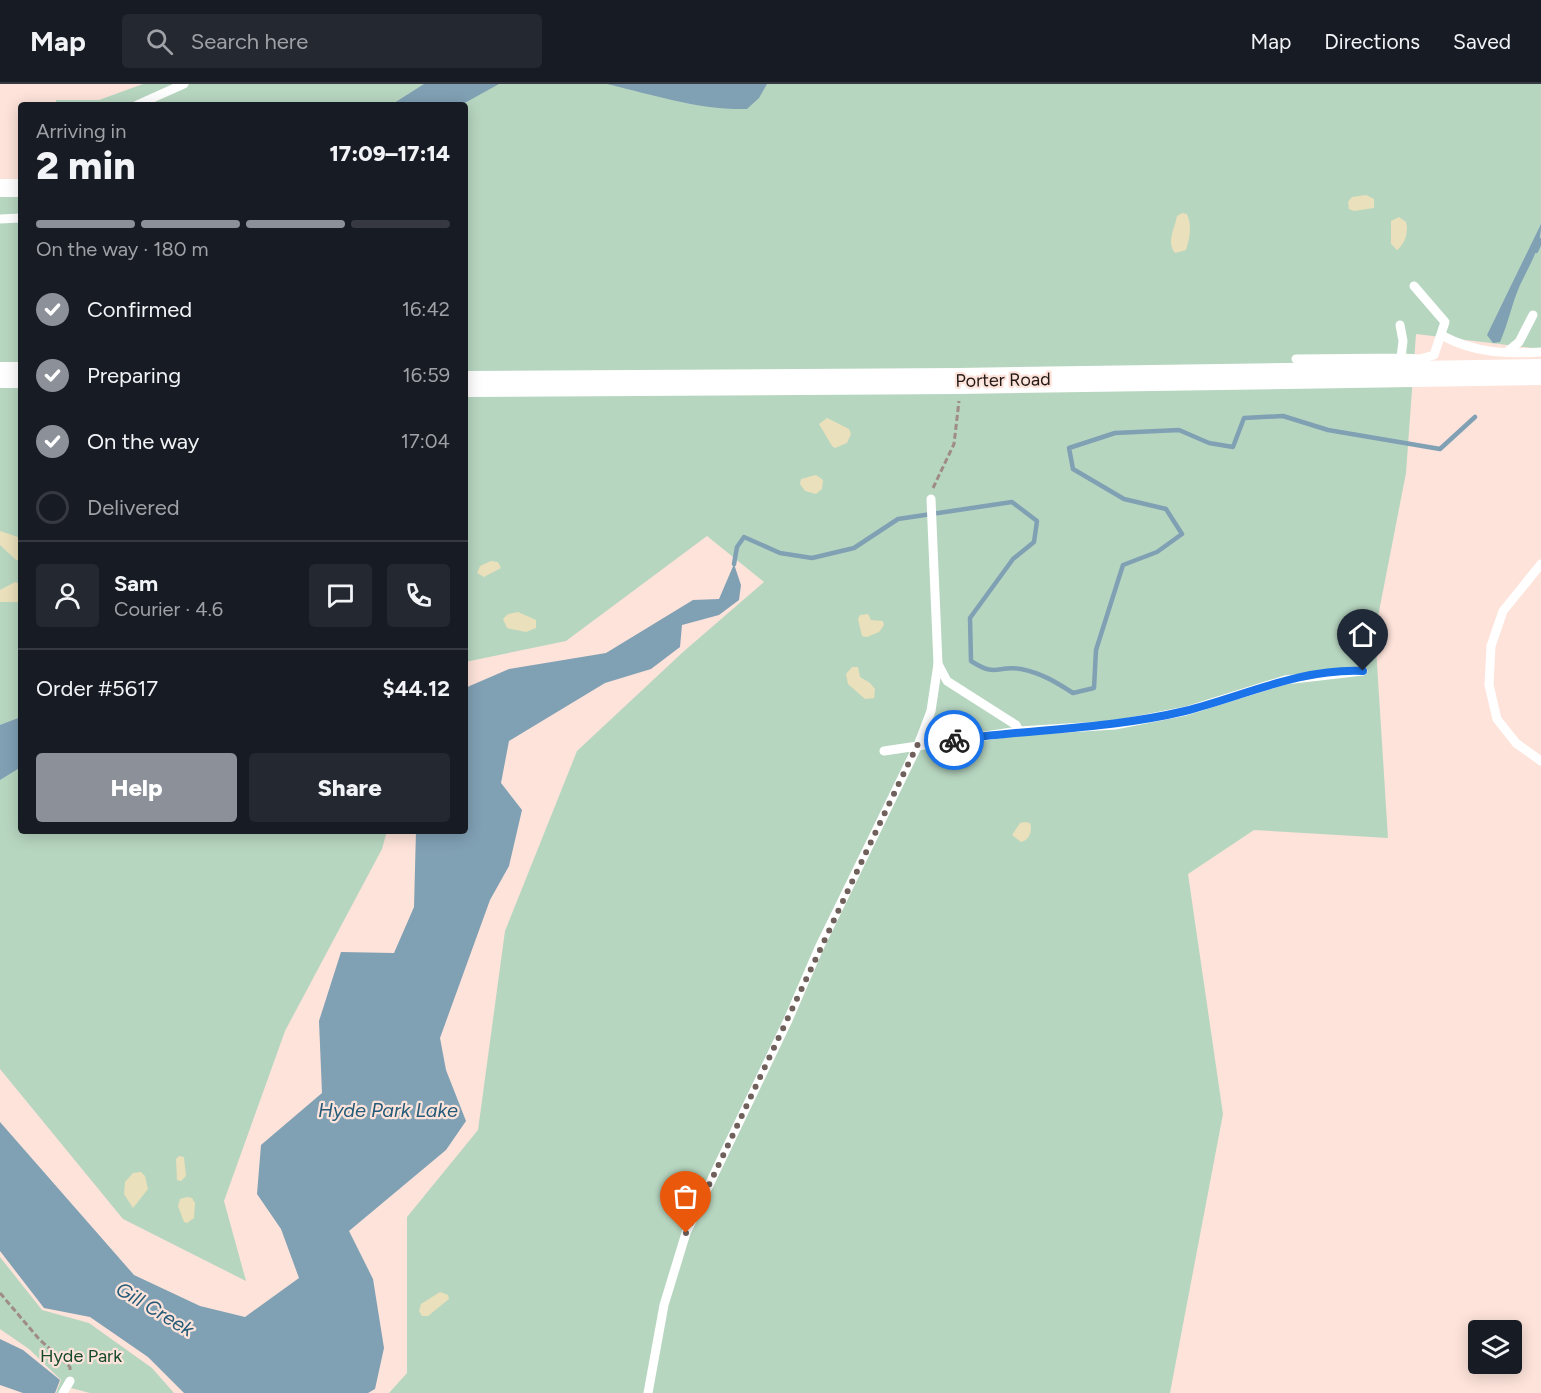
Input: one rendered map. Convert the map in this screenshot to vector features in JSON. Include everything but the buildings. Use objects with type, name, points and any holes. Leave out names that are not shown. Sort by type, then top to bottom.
[{"type":"main road","name":"Porter Road","points":[[468,384],[958,381],[1541,372]]},
{"type":"main road","points":[[0,375],[18,375]]},
{"type":"street","points":[[0,188],[18,188]]},
{"type":"lane","points":[[144,102],[184,84]]},
{"type":"lane","points":[[0,219],[18,218]]},
{"type":"lane","points":[[1296,359],[1401,357],[1419,359],[1434,355],[1443,336],[1445,322],[1414,286]]},
{"type":"lane","points":[[1508,352],[1519,342],[1533,315]]},
{"type":"lane","points":[[1400,325],[1403,341],[1401,357]]},
{"type":"lane","points":[[1443,336],[1466,348],[1508,352],[1541,351]]},
{"type":"lane","points":[[648,1393],[664,1305],[686,1233],[788,1020],[819,948],[918,744],[931,711],[938,664],[930,499]]},
{"type":"lane","points":[[1541,564],[1503,611],[1491,646],[1489,685],[1497,719],[1516,743],[1541,761]]},
{"type":"lane","points":[[938,664],[947,681],[1016,725],[1019,731]]},
{"type":"lane","points":[[884,752],[918,744],[1019,731],[1115,725],[1186,711],[1285,680],[1363,671]]},
{"type":"lane","points":[[63,1393],[70,1381]]},
{"type":"path","points":[[930,499],[935,481],[954,444],[959,403],[958,381]]},
{"type":"path","points":[[0,1293],[39,1339],[70,1368],[70,1381]]},
{"type":"green space","points":[[143,84],[1541,84],[1541,349],[1416,334],[1406,473],[1375,632],[1388,838],[1254,830],[1188,874],[1223,1114],[1170,1393],[389,1393],[407,1373],[407,1217],[478,1130],[505,931],[577,751],[683,652],[764,582],[707,536],[566,641],[468,661],[468,102],[56,102],[56,100],[99,100]]},
{"type":"green space","points":[[18,186],[18,834],[386,834],[382,849],[285,1031],[224,1201],[246,1281],[123,1219],[0,1069],[0,195]]},
{"type":"green space","name":"Hyde Park","points":[[0,1257],[42,1310],[89,1323],[152,1368],[174,1393],[90,1393],[71,1388],[68,1393],[56,1393],[61,1380],[29,1349],[0,1329]]},
{"type":"sand","points":[[1366,195],[1374,199],[1374,208],[1354,211],[1349,209],[1348,202],[1352,197]]},
{"type":"sand","points":[[1182,213],[1187,214],[1189,218],[1189,236],[1186,250],[1175,253],[1171,244],[1172,235],[1177,216]]},
{"type":"sand","points":[[1399,217],[1406,222],[1407,233],[1397,250],[1391,244],[1391,221]]},
{"type":"sand","points":[[827,418],[849,429],[851,434],[847,443],[835,448],[832,446],[819,424]]},
{"type":"sand","points":[[816,475],[823,480],[822,489],[816,494],[805,491],[800,484],[801,479]]},
{"type":"sand","points":[[0,531],[18,537],[18,560],[16,560],[0,545]]},
{"type":"sand","points":[[491,561],[498,562],[501,568],[484,577],[477,573],[480,566]]},
{"type":"sand","points":[[15,582],[18,583],[18,602],[0,602],[0,590]]},
{"type":"sand","points":[[518,612],[536,620],[536,628],[526,632],[507,628],[503,619],[508,614]]},
{"type":"sand","points":[[868,614],[871,620],[883,621],[884,625],[879,632],[867,637],[862,636],[858,619],[860,615]]},
{"type":"sand","points":[[852,667],[858,667],[860,677],[875,689],[874,698],[865,699],[848,684],[846,674]]},
{"type":"sand","points":[[1020,823],[1030,823],[1031,832],[1021,842],[1012,835]]},
{"type":"sand","points":[[179,1156],[184,1157],[186,1176],[181,1181],[177,1180],[176,1159]]},
{"type":"sand","points":[[141,1172],[145,1176],[148,1189],[133,1208],[124,1194],[125,1182],[133,1173]]},
{"type":"sand","points":[[192,1198],[195,1203],[194,1218],[187,1223],[184,1222],[178,1206],[180,1199]]},
{"type":"sand","points":[[440,1292],[448,1295],[449,1299],[428,1316],[422,1316],[419,1311],[421,1304]]},
{"type":"water","points":[[424,84],[499,84],[466,102],[396,102]]},
{"type":"water","points":[[607,84],[767,84],[759,98],[747,109],[729,109],[659,97]]},
{"type":"water","points":[[1541,224],[1537,248],[1517,292],[1503,335],[1500,342],[1493,343],[1487,335]]},
{"type":"water","name":"Hyde Park Lake","points":[[734,564],[741,585],[739,600],[719,615],[682,625],[680,647],[651,669],[605,683],[509,741],[501,783],[522,810],[509,866],[490,900],[440,1038],[446,1070],[466,1121],[446,1150],[349,1231],[373,1279],[384,1348],[375,1389],[368,1393],[184,1393],[148,1357],[90,1317],[44,1308],[0,1251],[0,1122],[134,1275],[200,1306],[245,1317],[299,1278],[281,1229],[257,1194],[261,1145],[322,1093],[319,1021],[341,952],[394,953],[414,907],[416,834],[468,834],[468,687],[509,669],[606,653],[693,600],[719,599]]},
{"type":"water","points":[[18,718],[18,769],[0,780],[0,725]]},
{"type":"water","points":[[0,1339],[23,1350],[60,1380],[55,1393],[23,1393],[0,1385]]},
{"type":"waterway","points":[[1536,251],[1541,240]]},
{"type":"waterway","points":[[734,564],[737,547],[744,537],[780,553],[812,558],[854,548],[898,519],[1012,502],[1037,521],[1034,542],[1013,559],[970,618],[971,661],[986,669],[1013,668],[1035,673],[1073,693],[1094,688],[1096,650],[1123,565],[1157,552],[1182,534],[1166,509],[1124,499],[1073,469],[1069,448],[1115,433],[1179,430],[1209,443],[1233,447],[1244,418],[1283,416],[1328,430],[1440,449],[1475,417]]},
{"type":"way so far","points":[[686,1233],[788,1020],[819,948],[918,744],[954,740]]},
{"type":"route","points":[[954,740],[1019,731],[1115,725],[1186,711],[1285,680],[1351,670],[1363,671]]},
{"type":"water label","name":"Gill Creek","points":[[155,1309]]}]
